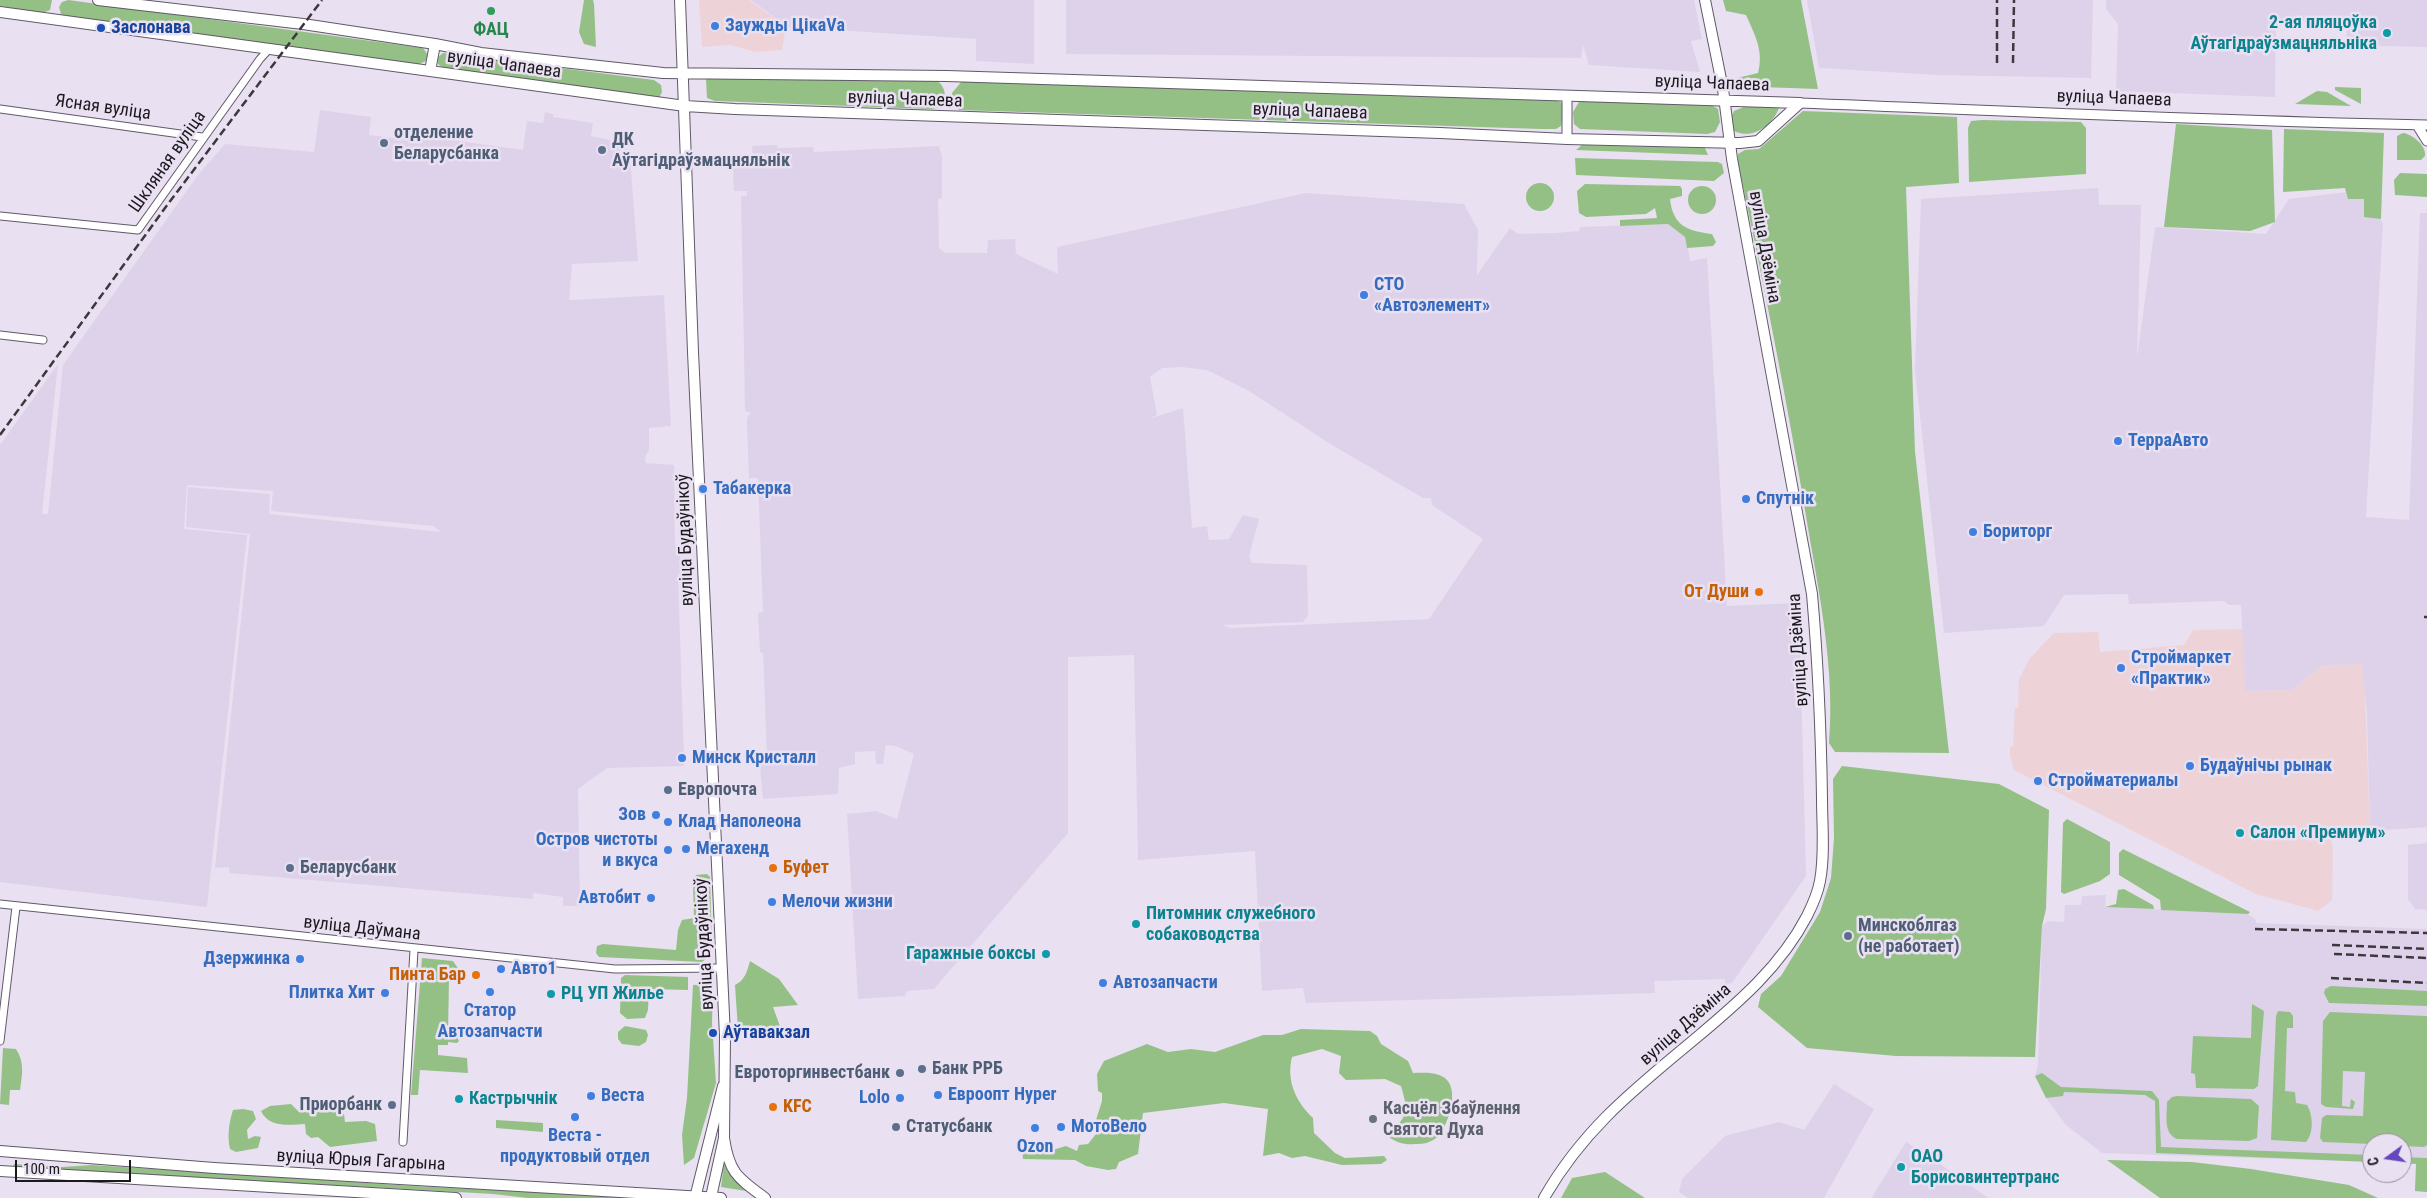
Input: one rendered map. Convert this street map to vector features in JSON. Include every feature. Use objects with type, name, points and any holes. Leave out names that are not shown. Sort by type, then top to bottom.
[{"type":"main road","name":"вуліца Чапаева","points":[[98,0],[304,24],[435,44],[480,53],[663,74],[947,76],[1800,103]]},
{"type":"main road","name":"вуліца Будаўнікоў","points":[[680,0],[693,352],[722,968],[725,1078],[724,1138],[715,1198]]},
{"type":"main road","name":"вуліца Дзёміна","points":[[1544,1198],[1581,1142],[1603,1118],[1739,1002],[1788,949],[1808,915],[1820,882],[1822,758],[1817,650],[1812,594],[1729,143],[1705,0]]},
{"type":"main road","name":"вуліца Чапаева","points":[[0,12],[685,106],[957,118],[1440,132],[1567,139],[1729,143],[1758,141],[1800,103]]},
{"type":"main road","points":[[430,71],[435,44]]},
{"type":"main road","name":"вуліца Будаўнікоў","points":[[695,1197],[725,1078]]},
{"type":"main road","points":[[724,1138],[726,1155],[736,1177],[765,1198]]},
{"type":"main road","name":"вуліца Юрыя Гагарына","points":[[0,1151],[214,1168],[715,1198]]},
{"type":"main road","name":"вуліца Юрыя Гагарына","points":[[0,1171],[456,1198]]},
{"type":"street","name":"Шкляная вуліца","points":[[0,216],[138,230],[202,137],[270,48]]},
{"type":"street","points":[[1567,96],[1567,139]]},
{"type":"street","name":"вуліца Чапаева","points":[[1800,103],[2279,122],[2390,122],[2427,125]]},
{"type":"street","name":"Ясная вуліца","points":[[0,109],[202,137]]},
{"type":"street","points":[[2417,125],[2427,141]]},
{"type":"street","points":[[0,335],[43,340]]},
{"type":"street","name":"вуліца Даўмана","points":[[0,904],[414,950],[615,969],[722,968]]},
{"type":"street","points":[[0,1041],[16,907]]},
{"type":"street","points":[[402,1142],[414,950]]},
{"type":"shaded area","points":[[699,0],[749,0],[786,26],[782,50],[756,52],[730,45],[702,47]]},
{"type":"shaded area","points":[[751,0],[1034,0],[1034,64],[976,61],[976,39],[788,27]]},
{"type":"shaded area","points":[[1066,0],[1694,0],[1702,39],[1691,41],[1700,72],[1589,65],[1583,45],[1581,58],[1066,54]]},
{"type":"shaded area","points":[[1807,0],[2093,0],[2091,78],[1939,75],[1819,68]]},
{"type":"shaded area","points":[[2106,0],[2427,0],[2427,47],[2346,45],[2347,22],[2276,20],[2275,97],[2116,91],[2118,24],[2106,9]]},
{"type":"shaded area","points":[[320,110],[371,117],[369,135],[401,139],[402,133],[523,150],[527,121],[543,123],[545,112],[553,114],[553,117],[593,123],[591,136],[615,141],[626,149],[630,158],[638,261],[572,264],[569,300],[664,295],[671,426],[649,428],[649,450],[645,457],[646,463],[674,465],[675,545],[680,545],[681,574],[678,574],[684,766],[607,768],[578,789],[580,906],[563,906],[563,897],[533,893],[533,899],[229,873],[229,867],[215,868],[250,534],[186,527],[188,487],[270,494],[269,514],[441,532],[433,526],[271,511],[273,491],[187,485],[184,529],[247,535],[207,907],[0,882],[0,445],[58,364],[42,514],[48,514],[63,365],[198,175],[225,144],[314,152]]},
{"type":"shaded area","points":[[777,145],[778,148],[813,147],[814,152],[939,146],[942,157],[942,198],[938,199],[939,248],[945,253],[987,253],[988,240],[1015,239],[1016,254],[1058,274],[1057,247],[1306,193],[1464,204],[1478,230],[1477,275],[1510,228],[1518,234],[1579,231],[1580,227],[1668,224],[1686,237],[1690,261],[1707,258],[1727,606],[1799,603],[1806,876],[1732,983],[1725,984],[1725,979],[1654,981],[1655,993],[1306,1003],[1303,988],[1262,991],[1255,851],[1138,860],[1134,655],[1068,657],[1068,833],[934,989],[907,991],[905,996],[858,999],[847,814],[876,811],[897,819],[914,754],[896,746],[886,745],[883,764],[876,764],[875,751],[855,752],[855,764],[839,768],[838,794],[763,799],[759,757],[767,756],[763,653],[760,652],[758,613],[763,612],[758,478],[749,478],[747,418],[751,413],[745,411],[741,196],[747,196],[747,191],[734,191],[733,168],[746,167],[745,158],[753,157],[752,146]],"holes":[[[1182,367],[1207,370],[1249,391],[1332,445],[1423,498],[1431,498],[1432,505],[1483,539],[1429,619],[1230,628],[1223,625],[1303,622],[1308,615],[1307,565],[1252,563],[1249,556],[1259,519],[1243,515],[1229,539],[1209,540],[1207,526],[1192,528],[1183,408],[1149,419],[1157,415],[1150,377],[1162,368]]]},
{"type":"shaded area","points":[[2098,188],[2099,205],[2141,205],[2137,358],[2155,227],[2266,234],[2289,199],[2364,190],[2383,224],[2366,517],[2409,520],[2420,213],[2427,213],[2427,827],[2370,831],[2367,711],[2362,664],[2321,666],[2292,690],[2245,691],[2241,605],[2229,605],[2224,601],[2129,604],[2128,594],[2064,595],[2044,626],[1944,633],[1915,371],[1921,199]]},
{"type":"shaded area","name":"Будаўнічы рынак","points":[[2242,629],[2246,691],[2292,690],[2321,666],[2362,664],[2364,667],[2370,831],[2331,837],[2333,852],[2332,900],[2318,911],[2256,894],[2014,770],[2010,756],[2010,747],[2013,746],[2015,708],[2018,708],[2019,679],[2030,658],[2054,633],[2098,632],[2100,652],[2184,645],[2193,630]]},
{"type":"shaded area","points":[[2427,843],[2427,910],[2415,909],[2408,899],[2408,845]]},
{"type":"shaded area","points":[[2106,895],[2105,907],[2248,914],[2256,920],[2256,923],[2427,929],[2427,1192],[2415,1191],[2416,1164],[2412,1164],[2412,1133],[2362,1133],[2362,1162],[2102,1153],[2066,1125],[2046,1098],[2035,1076],[2038,1065],[2042,926],[2048,921],[2064,922],[2065,905],[2081,905],[2082,896]]},
{"type":"shaded area","points":[[1834,1084],[1874,1109],[1824,1198],[1688,1198],[1679,1192],[1682,1179],[1725,1136],[1779,1122],[1804,1130]]},
{"type":"shaded area","points":[[1906,1142],[1936,1161],[1988,1198],[1872,1197]]},
{"type":"green space","points":[[0,0],[52,0],[50,10],[42,13],[0,6]]},
{"type":"green space","points":[[68,0],[423,48],[428,55],[426,61],[419,64],[66,17],[61,14],[59,7],[62,2]]},
{"type":"green space","points":[[584,0],[593,0],[596,47],[584,44],[579,32]]},
{"type":"green space","points":[[1723,0],[1801,0],[1818,89],[1733,86],[1733,79],[1758,73],[1760,57],[1755,36],[1746,15],[1726,11]]},
{"type":"green space","points":[[443,53],[654,80],[661,85],[662,92],[659,98],[621,95],[442,67],[438,64],[437,58]]},
{"type":"green space","points":[[709,77],[936,80],[943,88],[945,97],[941,105],[931,109],[715,101],[707,98],[706,79]]},
{"type":"green space","points":[[962,81],[1558,101],[1562,103],[1564,108],[1561,126],[1556,129],[959,110],[953,103],[952,93]]},
{"type":"green space","points":[[2335,87],[2361,88],[2361,104],[2335,90]]},
{"type":"green space","points":[[2317,91],[2327,92],[2351,106],[2295,104]]},
{"type":"green space","points":[[1585,100],[1713,106],[1718,109],[1720,122],[1715,132],[1707,134],[1580,129],[1574,124],[1573,112],[1579,102]]},
{"type":"green space","points":[[1746,106],[1779,108],[1776,115],[1766,126],[1761,130],[1748,134],[1734,131],[1731,117],[1734,111]]},
{"type":"green space","points":[[1803,111],[1957,117],[1959,183],[1906,187],[1915,452],[1949,753],[1835,752],[1829,743],[1830,689],[1822,608],[1784,391],[1738,163],[1738,154],[1745,150],[1759,149]]},
{"type":"green space","points":[[1971,121],[2081,122],[2086,128],[2086,174],[1969,182],[1968,128]]},
{"type":"green space","points":[[2176,124],[2272,130],[2275,222],[2250,231],[2164,227]]},
{"type":"green space","points":[[2284,129],[2384,133],[2381,219],[2364,217],[2364,199],[2348,199],[2345,188],[2283,192]]},
{"type":"green space","points":[[2403,133],[2414,138],[2424,148],[2425,156],[2421,160],[2397,160],[2397,136]]},
{"type":"green space","points":[[1582,145],[1705,148],[1708,155],[1576,150]]},
{"type":"green space","points":[[1575,158],[1718,162],[1722,164],[1724,173],[1714,181],[1576,175]]},
{"type":"green space","points":[[2400,173],[2427,174],[2427,197],[2395,195],[2394,180]]},
{"type":"green space","points":[[1540,183],[1550,187],[1554,197],[1550,207],[1540,211],[1530,207],[1526,197],[1530,187]]},
{"type":"green space","points":[[1585,184],[1680,186],[1682,196],[1670,199],[1675,216],[1679,222],[1689,229],[1712,234],[1716,242],[1713,246],[1687,248],[1685,237],[1668,224],[1620,226],[1620,220],[1657,218],[1655,208],[1646,214],[1586,217],[1579,213],[1577,191]]},
{"type":"green space","points":[[1702,186],[1712,190],[1716,200],[1712,210],[1702,214],[1692,210],[1688,200],[1692,190]]},
{"type":"green space","points":[[1842,766],[1999,784],[2049,810],[2046,909],[2042,926],[2035,1057],[1896,1056],[1807,1048],[1758,1007],[1761,994],[1781,976],[1820,912],[1831,878],[1834,838],[1833,779]]},
{"type":"green space","points":[[2067,819],[2110,842],[2110,874],[2100,881],[2064,894],[2061,892],[2063,823]]},
{"type":"green space","points":[[2123,849],[2250,912],[2248,914],[2161,910],[2160,900],[2119,875],[2119,853]]},
{"type":"green space","points":[[707,874],[710,877],[712,948],[711,955],[702,962],[599,957],[596,953],[597,946],[603,944],[676,950],[678,930],[682,920],[694,918],[693,884],[696,875]]},
{"type":"green space","points":[[2124,889],[2153,905],[2154,909],[2105,907],[2116,904],[2118,890]]},
{"type":"green space","points":[[422,958],[453,961],[460,971],[458,978],[449,978],[448,1035],[456,1035],[459,1041],[457,1043],[448,1042],[448,1045],[438,1045],[438,1055],[467,1058],[468,1073],[420,1070],[418,1095],[411,1095]]},
{"type":"green space","points":[[750,961],[779,979],[798,1005],[773,1007],[781,1029],[738,1030],[735,985],[747,972]]},
{"type":"green space","points":[[625,975],[688,977],[688,990],[649,989],[648,1010],[645,1018],[627,1019],[620,1013],[621,978]]},
{"type":"green space","points":[[713,984],[712,1023],[716,1083],[694,1158],[684,1165],[682,1135],[687,1098],[693,985]]},
{"type":"green space","points":[[2331,986],[2427,991],[2427,1006],[2329,1003],[2324,993],[2325,989]]},
{"type":"green space","points":[[2252,1004],[2264,1011],[2258,1086],[2254,1089],[2196,1088],[2195,1074],[2191,1073],[2193,1036],[2251,1038]]},
{"type":"green space","points":[[2278,1011],[2290,1012],[2293,1016],[2293,1028],[2287,1028],[2285,1091],[2295,1092],[2296,1103],[2307,1105],[2309,1109],[2311,1129],[2306,1142],[2271,1140],[2276,1016]]},
{"type":"green space","points":[[2330,1012],[2427,1016],[2427,1145],[2424,1147],[2412,1146],[2412,1133],[2362,1133],[2362,1144],[2323,1142],[2320,1138],[2322,1118],[2326,1115],[2363,1116],[2365,1072],[2343,1071],[2342,1106],[2350,1107],[2351,1099],[2355,1102],[2353,1109],[2326,1107],[2321,1104],[2323,1021]]},
{"type":"green space","points":[[625,1026],[646,1030],[648,1035],[646,1042],[639,1046],[622,1044],[618,1039],[618,1032]]},
{"type":"green space","points":[[1301,1029],[1370,1031],[1377,1036],[1381,1044],[1408,1061],[1413,1073],[1431,1073],[1443,1077],[1450,1086],[1452,1101],[1448,1118],[1440,1133],[1431,1141],[1421,1144],[1401,1143],[1389,1137],[1405,1114],[1406,1109],[1401,1086],[1385,1079],[1346,1080],[1339,1073],[1341,1056],[1322,1049],[1292,1057],[1290,1066],[1294,1090],[1297,1098],[1313,1118],[1314,1133],[1335,1153],[1345,1158],[1384,1156],[1387,1160],[1381,1164],[1342,1165],[1305,1156],[1292,1158],[1279,1153],[1263,1156],[1268,1109],[1224,1103],[1143,1113],[1138,1154],[1119,1162],[1116,1169],[1108,1170],[1086,1166],[1075,1160],[1023,1159],[1022,1145],[1046,1152],[1066,1146],[1077,1151],[1079,1145],[1088,1144],[1096,1134],[1095,1123],[1102,1101],[1102,1093],[1098,1091],[1097,1074],[1104,1061],[1147,1044],[1168,1052],[1191,1049],[1215,1052],[1263,1035],[1282,1035]]},
{"type":"green space","points":[[3,1048],[16,1049],[22,1064],[20,1090],[10,1090],[9,1105],[0,1104]]},
{"type":"green space","points":[[2042,1073],[2061,1087],[2152,1091],[2159,1100],[2161,1147],[2362,1155],[2362,1162],[2156,1153],[2155,1101],[2145,1095],[2064,1092],[2063,1096],[2046,1098],[2035,1076]]},
{"type":"green space","points":[[2172,1097],[2251,1099],[2259,1106],[2257,1138],[2249,1141],[2177,1139],[2170,1133],[2166,1118],[2167,1102]]},
{"type":"green space","points":[[291,1104],[298,1111],[309,1109],[314,1112],[333,1110],[344,1114],[345,1122],[366,1121],[375,1124],[377,1141],[330,1147],[318,1137],[311,1138],[306,1134],[305,1124],[286,1125],[274,1123],[261,1111],[270,1106]]},
{"type":"green space","points":[[233,1110],[253,1111],[256,1119],[247,1130],[248,1139],[255,1136],[261,1137],[258,1148],[236,1152],[230,1149],[230,1124]]},
{"type":"green space","points":[[496,1120],[543,1123],[543,1132],[496,1128]]},
{"type":"green space","points":[[2412,1157],[2427,1158],[2427,1192],[2415,1191],[2416,1164],[2412,1164]]},
{"type":"green space","points":[[2107,1160],[2192,1162],[2251,1169],[2349,1185],[2378,1198],[2160,1198]]},
{"type":"green space","points":[[724,1162],[737,1182],[747,1189],[746,1191],[721,1187]]},
{"type":"green space","points":[[14,1164],[62,1167],[92,1165],[414,1186],[647,1198],[528,1198],[493,1194],[13,1167]]},
{"type":"green space","points":[[1605,1172],[1645,1198],[1561,1198],[1572,1178]]},
{"type":"railway","points":[[0,435],[165,208],[322,0]]},
{"type":"railway","points":[[1997,0],[1997,63]]},
{"type":"railway","points":[[2013,63],[2014,0]]},
{"type":"railway","points":[[2255,929],[2427,933]]},
{"type":"railway","points":[[2332,945],[2427,949]]},
{"type":"railway","points":[[2334,954],[2427,958]]},
{"type":"railway","points":[[2331,978],[2427,983]]},
{"type":"place","name":"ФАЦ","points":[[491,11]]},
{"type":"place","name":"Заужды ЦікаVа","points":[[715,26]]},
{"type":"place","name":"Заслонава","points":[[101,28]]},
{"type":"place","name":"2-ая пляцоўка Аўтагідраўзмацняльніка","points":[[2387,33]]},
{"type":"place","name":"отделение Беларусбанка","points":[[384,143]]},
{"type":"place","name":"ДК Аўтагідраўзмацняльнік","points":[[602,150]]},
{"type":"place","name":"СТО «Автоэлемент»","points":[[1364,295]]},
{"type":"place","name":"ТерраАвто","points":[[2118,441]]},
{"type":"place","name":"Табакерка","points":[[703,489]]},
{"type":"place","name":"Спутнік","points":[[1746,499]]},
{"type":"place","name":"Бориторг","points":[[1973,532]]},
{"type":"place","name":"От Души","points":[[1759,592]]},
{"type":"place","name":"Строймаркет «Практик»","points":[[2121,668]]},
{"type":"place","name":"Минск Кристалл","points":[[682,758]]},
{"type":"place","name":"Будаўнічы рынак","points":[[2190,766]]},
{"type":"place","name":"Стройматериалы","points":[[2038,781]]},
{"type":"place","name":"Европочта","points":[[668,790]]},
{"type":"place","name":"Зов","points":[[656,815]]},
{"type":"place","name":"Клад Наполеона","points":[[668,822]]},
{"type":"place","name":"Салон «Премиум»","points":[[2240,833]]},
{"type":"place","name":"Мегахенд","points":[[686,849]]},
{"type":"place","name":"Остров чистоты и вкуса","points":[[668,850]]},
{"type":"place","name":"Беларусбанк","points":[[290,868]]},
{"type":"place","name":"Буфет","points":[[773,868]]},
{"type":"place","name":"Автобит","points":[[651,898]]},
{"type":"place","name":"Мелочи жизни","points":[[772,902]]},
{"type":"place","name":"Питомник служебного собаководства","points":[[1136,924]]},
{"type":"place","name":"Минскоблгаз (не работает)","points":[[1848,936]]},
{"type":"place","name":"Гаражные боксы","points":[[1046,954]]},
{"type":"place","name":"Дзержинка","points":[[300,959]]},
{"type":"place","name":"Авто1","points":[[501,969]]},
{"type":"place","name":"Пинта Бар","points":[[476,975]]},
{"type":"place","name":"Автозапчасти","points":[[1103,983]]},
{"type":"place","name":"Статор Автозапчасти","points":[[490,992]]},
{"type":"place","name":"Плитка Хит","points":[[385,993]]},
{"type":"place","name":"РЦ УП Жилье","points":[[551,994]]},
{"type":"place","name":"Аўтавакзал","points":[[713,1033]]},
{"type":"place","name":"Банк РРБ","points":[[922,1069]]},
{"type":"place","name":"Евроторгинвестбанк","points":[[900,1073]]},
{"type":"place","name":"Евроопт Hyper","points":[[938,1095]]},
{"type":"place","name":"Веста","points":[[591,1096]]},
{"type":"place","name":"Lolo","points":[[900,1098]]},
{"type":"place","name":"Кастрычнік","points":[[459,1099]]},
{"type":"place","name":"Приорбанк","points":[[392,1105]]},
{"type":"place","name":"KFC","points":[[773,1107]]},
{"type":"place","name":"Веста - продуктовый отдел","points":[[575,1117]]},
{"type":"place","name":"Касцёл Збаўлення Святога Духа","points":[[1373,1119]]},
{"type":"place","name":"Статусбанк","points":[[896,1127]]},
{"type":"place","name":"МотоВело","points":[[1061,1127]]},
{"type":"place","name":"Ozon","points":[[1035,1128]]},
{"type":"place","name":"ОАО Борисовинтертранс","points":[[1901,1167]]}]
